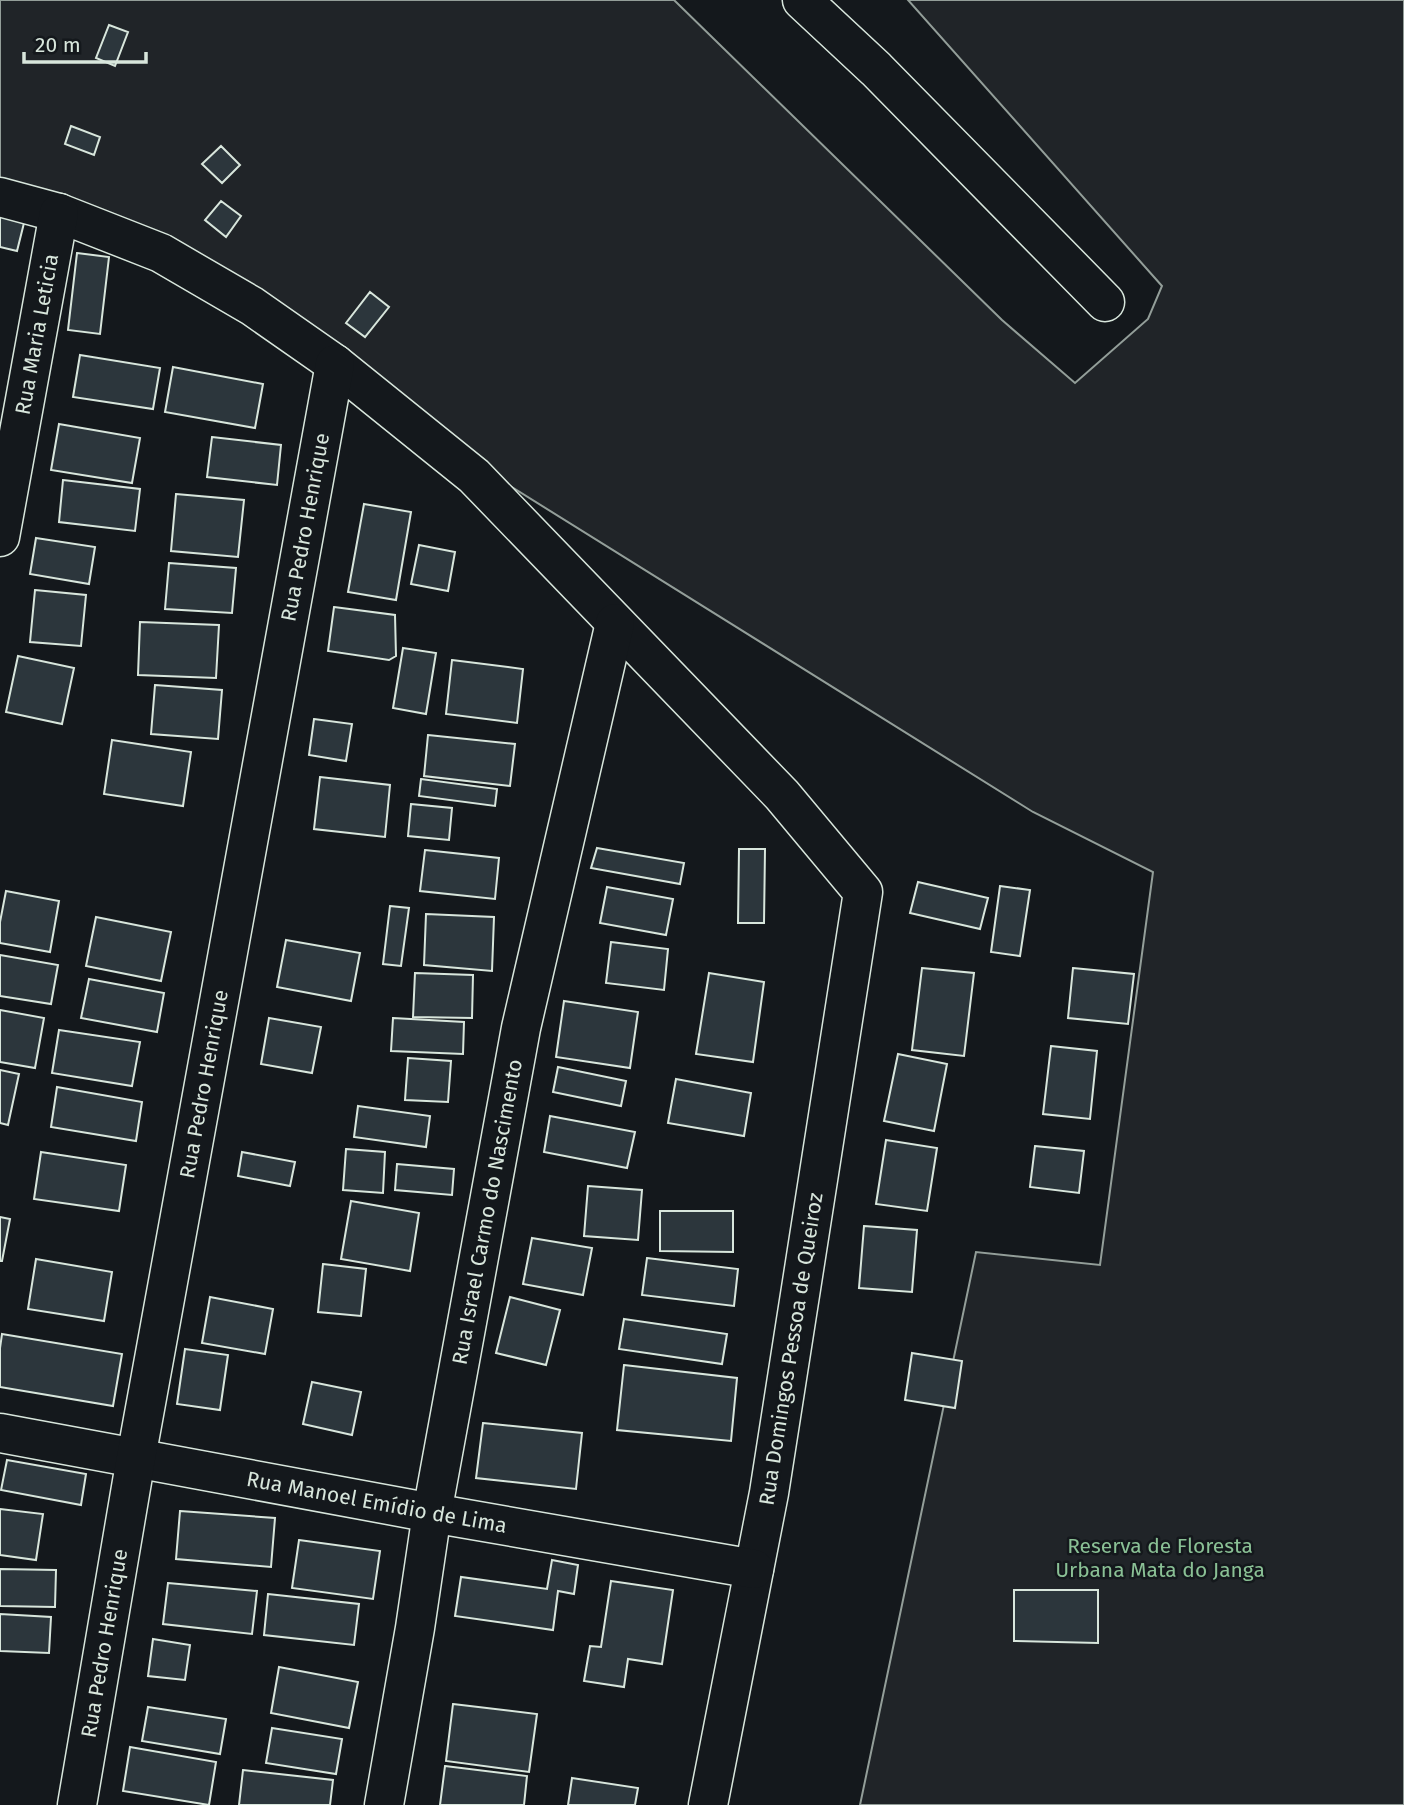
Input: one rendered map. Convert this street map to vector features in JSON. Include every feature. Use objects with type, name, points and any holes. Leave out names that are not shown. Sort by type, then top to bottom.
[{"type":"street","points":[[802,0],[876,69],[1105,302]]},
{"type":"street","points":[[0,197],[59,213],[161,253],[253,306],[335,364],[474,476],[615,623]]},
{"type":"street","name":"Rua Maria Leticia","points":[[0,537],[59,213]]},
{"type":"street","name":"Rua Pedro Henrique","points":[[77,1805],[136,1458],[335,364]]},
{"type":"street","name":"Rua Domingos Pessoa de Queiroz","points":[[615,623],[782,795],[863,892],[769,1493],[708,1805]]},
{"type":"street","name":"Rua Israel Carmo do Nascimento","points":[[384,1805],[432,1513],[521,1028],[615,623]]},
{"type":"street","name":"Rua Manoel Emídio de Lima","points":[[0,1433],[754,1569]]},
{"type":"green space","name":"Reserva de Floresta Urbana Mata do Janga","points":[[0,0],[674,0],[1002,320],[1075,383],[1148,319],[1162,286],[908,0],[1404,0],[1404,1805],[860,1805],[976,1252],[1100,1265],[1153,872],[1033,812],[61,206],[0,188]]},
{"type":"building","points":[[109,25],[128,32],[115,66],[96,58]]},
{"type":"building","points":[[71,126],[100,137],[94,155],[65,144]]},
{"type":"building","points":[[221,146],[240,165],[222,183],[202,164]]},
{"type":"building","points":[[221,201],[241,216],[226,237],[205,220]]},
{"type":"building","points":[[0,213],[25,219],[17,251],[0,247]]},
{"type":"building","points":[[77,253],[109,257],[100,334],[68,330]]},
{"type":"building","points":[[370,292],[389,307],[365,337],[346,323]]},
{"type":"building","points":[[80,355],[160,368],[153,409],[73,397]]},
{"type":"building","points":[[173,367],[263,384],[255,428],[165,412]]},
{"type":"building","points":[[59,424],[140,438],[132,483],[51,470]]},
{"type":"building","points":[[212,437],[281,445],[277,485],[207,477]]},
{"type":"building","points":[[63,480],[140,489],[135,531],[59,522]]},
{"type":"building","points":[[176,494],[244,500],[238,557],[171,551]]},
{"type":"building","points":[[364,504],[411,512],[396,600],[348,592]]},
{"type":"building","points":[[36,538],[95,547],[89,584],[30,574]]},
{"type":"building","points":[[419,545],[455,552],[448,591],[411,584]]},
{"type":"building","points":[[169,563],[236,568],[232,613],[165,609]]},
{"type":"building","points":[[35,590],[86,595],[81,646],[30,642]]},
{"type":"building","points":[[334,607],[395,615],[396,656],[389,660],[328,651]]},
{"type":"building","points":[[140,622],[219,625],[216,678],[138,675]]},
{"type":"building","points":[[403,648],[436,653],[426,714],[393,708]]},
{"type":"building","points":[[18,656],[74,668],[62,724],[6,712]]},
{"type":"building","points":[[452,660],[523,669],[517,723],[446,714]]},
{"type":"building","points":[[155,685],[222,690],[218,739],[151,734]]},
{"type":"building","points":[[314,719],[352,724],[346,761],[309,755]]},
{"type":"building","points":[[428,735],[515,744],[510,786],[424,776]]},
{"type":"building","points":[[112,740],[191,752],[183,806],[104,794]]},
{"type":"building","points":[[320,777],[390,785],[385,837],[314,829]]},
{"type":"building","points":[[421,779],[497,789],[495,806],[419,796]]},
{"type":"building","points":[[411,804],[452,808],[449,840],[408,836]]},
{"type":"building","points":[[597,848],[684,863],[680,884],[591,868]]},
{"type":"building","points":[[739,849],[765,849],[764,923],[738,923]]},
{"type":"building","points":[[425,850],[499,858],[495,899],[420,891]]},
{"type":"building","points":[[918,882],[988,898],[980,929],[910,913]]},
{"type":"building","points":[[1000,886],[1030,890],[1020,956],[991,952]]},
{"type":"building","points":[[607,887],[673,899],[666,935],[600,923]]},
{"type":"building","points":[[6,891],[59,901],[50,952],[0,943],[0,922]]},
{"type":"building","points":[[390,906],[409,908],[401,966],[383,964]]},
{"type":"building","points":[[426,914],[494,917],[492,971],[424,965]]},
{"type":"building","points":[[96,917],[171,932],[161,981],[86,966]]},
{"type":"building","points":[[286,940],[360,953],[351,1001],[277,987]]},
{"type":"building","points":[[611,942],[668,949],[664,990],[606,983]]},
{"type":"building","points":[[0,955],[58,965],[51,1004],[0,996]]},
{"type":"building","points":[[922,968],[974,973],[964,1056],[912,1050]]},
{"type":"building","points":[[1073,968],[1134,974],[1128,1024],[1068,1018]]},
{"type":"building","points":[[415,973],[473,975],[472,1018],[413,1017]]},
{"type":"building","points":[[709,973],[764,982],[753,1062],[696,1054]]},
{"type":"building","points":[[89,979],[164,993],[157,1032],[81,1018]]},
{"type":"building","points":[[564,1001],[638,1012],[630,1068],[556,1057]]},
{"type":"building","points":[[0,1010],[44,1018],[35,1068],[0,1062]]},
{"type":"building","points":[[269,1018],[321,1027],[312,1073],[261,1064]]},
{"type":"building","points":[[393,1018],[464,1022],[463,1054],[391,1051]]},
{"type":"building","points":[[59,1030],[140,1042],[132,1086],[52,1073]]},
{"type":"building","points":[[1051,1046],[1097,1051],[1090,1119],[1043,1114]]},
{"type":"building","points":[[898,1054],[947,1064],[934,1131],[884,1121]]},
{"type":"building","points":[[408,1058],[451,1061],[448,1102],[405,1100]]},
{"type":"building","points":[[558,1067],[626,1081],[621,1106],[553,1092]]},
{"type":"building","points":[[0,1070],[19,1074],[8,1125],[0,1123]]},
{"type":"building","points":[[676,1079],[751,1093],[744,1136],[668,1123]]},
{"type":"building","points":[[57,1087],[142,1102],[136,1141],[51,1127]]},
{"type":"building","points":[[358,1106],[430,1116],[426,1147],[354,1137]]},
{"type":"building","points":[[550,1116],[635,1132],[627,1168],[544,1152]]},
{"type":"building","points":[[886,1140],[937,1148],[927,1211],[876,1204]]},
{"type":"building","points":[[1035,1146],[1084,1151],[1079,1193],[1030,1187]]},
{"type":"building","points":[[346,1149],[385,1152],[383,1193],[343,1190]]},
{"type":"building","points":[[41,1152],[126,1165],[119,1211],[34,1199]]},
{"type":"building","points":[[242,1152],[295,1162],[290,1186],[238,1176]]},
{"type":"building","points":[[397,1164],[454,1169],[452,1195],[395,1190]]},
{"type":"building","points":[[588,1186],[642,1190],[638,1240],[584,1236]]},
{"type":"building","points":[[351,1201],[419,1213],[410,1271],[341,1259]]},
{"type":"building","points":[[660,1211],[733,1211],[733,1252],[660,1251]]},
{"type":"building","points":[[0,1217],[10,1219],[2,1261],[0,1261]]},
{"type":"building","points":[[864,1226],[917,1230],[912,1292],[859,1288]]},
{"type":"building","points":[[532,1238],[592,1248],[583,1295],[523,1284]]},
{"type":"building","points":[[647,1258],[738,1269],[734,1306],[642,1295]]},
{"type":"building","points":[[36,1259],[112,1272],[104,1321],[28,1309]]},
{"type":"building","points":[[323,1264],[366,1269],[361,1316],[318,1312]]},
{"type":"building","points":[[210,1297],[273,1309],[265,1354],[202,1343]]},
{"type":"building","points":[[510,1297],[560,1310],[546,1365],[496,1353]]},
{"type":"building","points":[[624,1319],[727,1334],[722,1364],[619,1349]]},
{"type":"building","points":[[2,1334],[122,1354],[113,1406],[0,1387]]},
{"type":"building","points":[[185,1349],[228,1355],[220,1410],[177,1404]]},
{"type":"building","points":[[912,1353],[962,1361],[955,1408],[905,1400]]},
{"type":"building","points":[[624,1365],[737,1378],[731,1441],[617,1430]]},
{"type":"building","points":[[312,1382],[361,1392],[352,1435],[303,1424]]},
{"type":"building","points":[[483,1423],[582,1433],[576,1489],[476,1478]]},
{"type":"building","points":[[7,1460],[86,1474],[81,1505],[1,1490]]},
{"type":"building","points":[[0,1509],[43,1514],[36,1560],[0,1555]]},
{"type":"building","points":[[180,1511],[275,1518],[271,1567],[176,1559]]},
{"type":"building","points":[[299,1540],[380,1551],[373,1599],[292,1588]]},
{"type":"building","points":[[552,1560],[578,1565],[574,1594],[558,1591],[553,1630],[455,1616],[461,1577],[547,1589]]},
{"type":"building","points":[[0,1569],[56,1570],[55,1607],[0,1606]]},
{"type":"building","points":[[611,1581],[673,1590],[662,1664],[628,1659],[624,1687],[584,1681],[590,1646],[601,1647]]},
{"type":"building","points":[[168,1583],[257,1591],[252,1634],[163,1624]]},
{"type":"building","points":[[1014,1590],[1098,1590],[1098,1643],[1014,1641]]},
{"type":"building","points":[[268,1594],[359,1604],[354,1645],[264,1635]]},
{"type":"building","points":[[0,1614],[51,1617],[49,1653],[0,1651]]},
{"type":"building","points":[[153,1639],[190,1645],[185,1680],[148,1676]]},
{"type":"building","points":[[279,1667],[358,1682],[349,1728],[271,1713]]},
{"type":"building","points":[[453,1704],[537,1714],[529,1772],[446,1761]]},
{"type":"building","points":[[148,1707],[226,1719],[220,1754],[142,1741]]},
{"type":"building","points":[[272,1728],[342,1739],[336,1774],[266,1763]]},
{"type":"building","points":[[130,1747],[216,1762],[209,1805],[123,1791]]},
{"type":"building","points":[[445,1766],[527,1776],[524,1805],[440,1805]]},
{"type":"building","points":[[243,1770],[333,1780],[330,1805],[239,1805]]},
{"type":"building","points":[[572,1778],[638,1788],[635,1805],[568,1805]]}]
